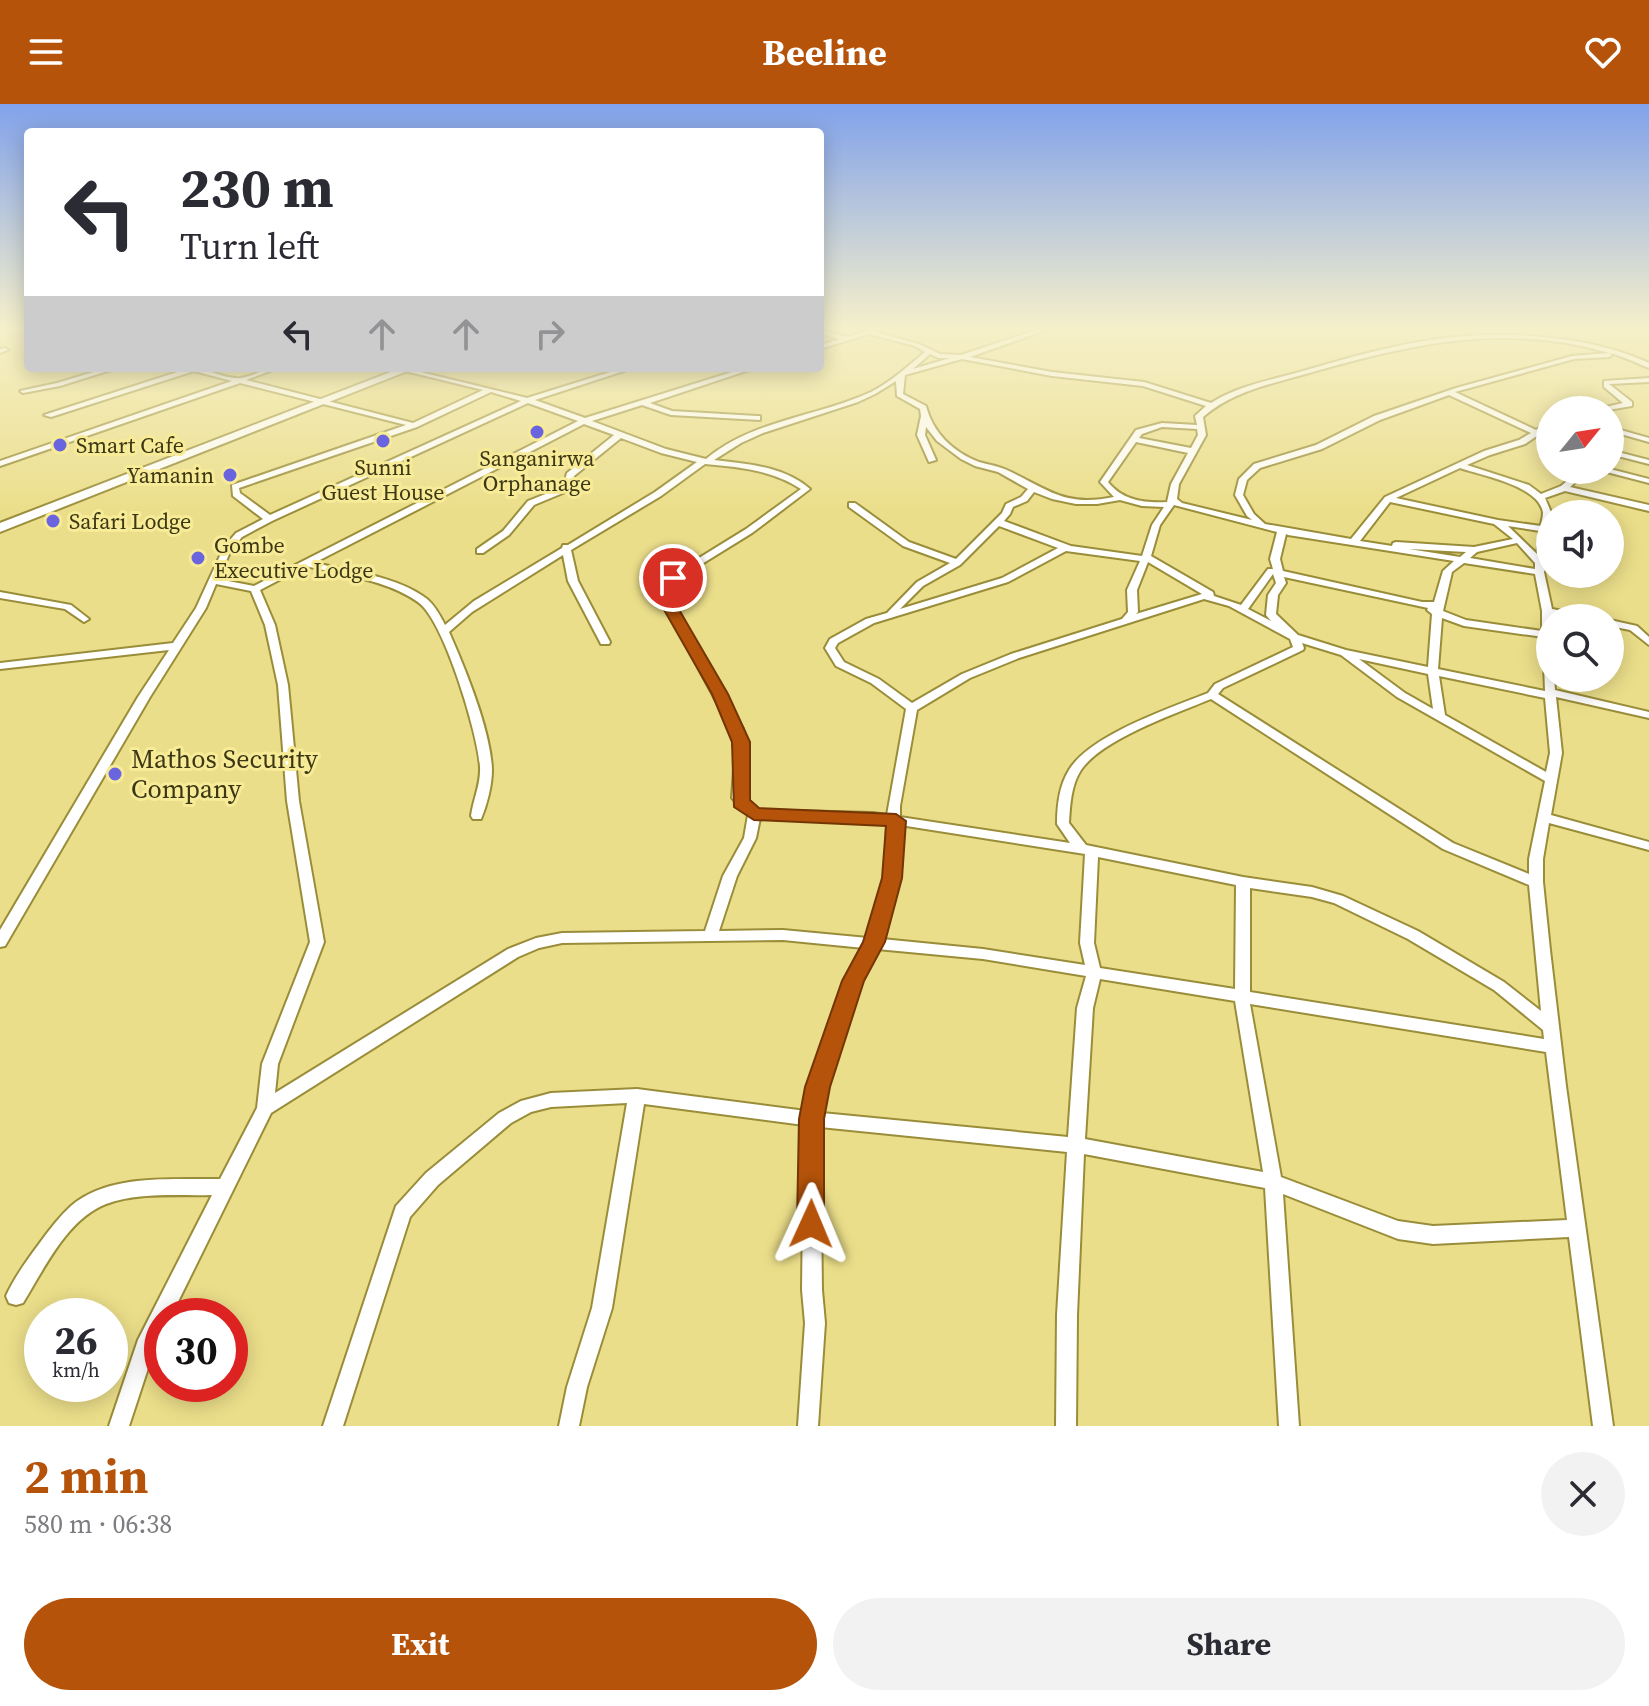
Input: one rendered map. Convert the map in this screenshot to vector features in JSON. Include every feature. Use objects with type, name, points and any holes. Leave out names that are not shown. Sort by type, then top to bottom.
[{"type":"main road","points":[[0,528],[357,389]]},
{"type":"street","points":[[23,391],[36,389]]},
{"type":"street","points":[[48,415],[126,389]]},
{"type":"street","points":[[0,464],[214,389]]},
{"type":"street","points":[[274,389],[414,425]]},
{"type":"street","points":[[479,389],[528,400],[618,436],[705,462],[753,465],[806,489],[749,531],[673,578],[664,594],[737,729],[741,756],[738,798],[754,814],[896,821],[1087,850],[1243,882],[1312,892],[1366,911],[1473,969],[1548,1025]]},
{"type":"street","points":[[0,942],[177,646],[232,541],[269,519],[528,400],[564,389]]},
{"type":"street","points":[[213,581],[255,589],[581,422],[688,389]]},
{"type":"street","points":[[443,633],[464,610],[566,547],[643,507],[705,462],[750,438],[880,389]]},
{"type":"street","points":[[900,389],[899,395],[923,408],[921,435],[932,460]]},
{"type":"street","points":[[1162,389],[1213,406]]},
{"type":"street","points":[[1125,622],[1133,612],[1132,590],[1156,525],[1171,502],[1174,487],[1202,435],[1199,416],[1251,389]]},
{"type":"street","points":[[1263,524],[1251,516],[1240,499],[1243,479],[1251,470],[1329,442],[1363,424],[1461,389]]},
{"type":"street","points":[[269,519],[236,494],[235,487],[414,425],[488,391]]},
{"type":"street","points":[[1449,392],[1536,426]]},
{"type":"street","points":[[644,403],[671,413],[757,418]]},
{"type":"street","points":[[923,418],[941,441],[969,460],[1001,470],[1033,488],[1087,503],[1119,498],[1148,505],[1171,502],[1282,531],[1459,562],[1536,569]]},
{"type":"street","points":[[1119,498],[1104,482],[1134,439],[1144,430],[1162,425],[1201,427]]},
{"type":"street","points":[[1624,433],[1649,440]]},
{"type":"street","points":[[1354,542],[1388,499],[1536,434]]},
{"type":"street","points":[[1624,444],[1630,435]]},
{"type":"street","points":[[480,551],[506,533],[531,503],[567,488],[570,475],[618,436]]},
{"type":"street","points":[[1134,439],[1192,451]]},
{"type":"street","points":[[1624,456],[1649,462]]},
{"type":"street","points":[[1461,466],[1526,487],[1541,500]]},
{"type":"street","points":[[1624,475],[1646,481]]},
{"type":"street","points":[[1540,497],[1569,484]]},
{"type":"street","points":[[912,708],[875,681],[840,664],[830,648],[834,641],[848,632],[899,607],[920,584],[957,563],[998,522],[1009,506],[1024,499],[1033,488]]},
{"type":"street","points":[[1564,488],[1608,495],[1649,508]]},
{"type":"street","points":[[1388,499],[1536,528]]},
{"type":"street","points":[[852,505],[900,541],[957,563]]},
{"type":"street","points":[[998,522],[1065,548],[1145,558],[1294,637],[1344,653],[1649,715]]},
{"type":"street","points":[[1497,522],[1519,540],[1536,563]]},
{"type":"street","points":[[1066,1426],[1067,1315],[1076,1145],[1085,1008],[1094,973],[1087,943],[1087,850],[1063,824],[1070,781],[1078,765],[1110,743],[1212,695],[1219,686],[1296,651],[1300,644],[1271,615],[1273,595],[1281,583],[1275,559],[1282,531]]},
{"type":"street","points":[[1376,547],[1417,544],[1474,550],[1519,540]]},
{"type":"street","points":[[566,547],[573,581],[605,642]]},
{"type":"street","points":[[884,616],[1005,580],[1065,548]]},
{"type":"street","points":[[1440,715],[1433,671],[1438,609],[1448,571],[1474,550]]},
{"type":"street","points":[[308,564],[424,600],[436,611],[473,709],[485,758],[487,772],[479,792],[477,816]]},
{"type":"street","points":[[1242,610],[1264,575],[1277,571],[1438,609],[1464,623],[1536,633]]},
{"type":"street","points":[[119,1426],[145,1347],[265,1108],[270,1064],[317,942],[293,801],[283,685],[270,625],[255,589]]},
{"type":"street","points":[[0,595],[68,607],[84,619]]},
{"type":"street","points":[[808,1426],[815,1323],[812,1290],[812,1119],[835,1028],[853,981],[874,942],[892,878],[896,821],[894,806],[912,708],[966,676],[1015,656],[1125,622],[1188,598],[1204,596],[1224,601]]},
{"type":"street","points":[[1624,626],[1633,628],[1649,642]]},
{"type":"street","points":[[0,666],[177,646]]},
{"type":"street","points":[[1344,653],[1389,688],[1551,780]]},
{"type":"street","points":[[1550,694],[1556,753],[1536,882],[1548,1025],[1603,1426]]},
{"type":"street","points":[[1212,695],[1448,846],[1536,882]]},
{"type":"street","points":[[710,936],[730,876],[750,838],[754,814]]},
{"type":"street","points":[[1544,817],[1649,846]]},
{"type":"street","points":[[1243,882],[1242,999],[1273,1182],[1289,1426]]},
{"type":"street","points":[[265,1108],[429,1003],[536,943],[562,938],[783,935],[983,954],[1242,999],[1552,1047]]},
{"type":"street","points":[[569,1426],[577,1387],[602,1308],[637,1096]]},
{"type":"street","points":[[333,1426],[402,1212],[415,1194],[514,1112],[551,1100],[637,1096],[812,1119],[1076,1145],[1273,1182],[1398,1230],[1473,1234],[1577,1228]]},
{"type":"street","points":[[16,1296],[67,1219],[95,1198],[157,1186],[226,1187]]},
{"type":"shaded area","points":[[359,389],[492,389],[416,426],[331,401]]},
{"type":"place","name":"Sanganirwa Orphanage","points":[[537,432]]},
{"type":"place","name":"Sunni Guest House","points":[[383,441]]},
{"type":"place","name":"Smart Cafe","points":[[60,445]]},
{"type":"place","name":"Yamanin","points":[[230,475]]},
{"type":"place","name":"Safari Lodge","points":[[53,521]]},
{"type":"place","name":"Gombe Executive Lodge","points":[[198,558]]},
{"type":"place","name":"Mathos Security Company","points":[[115,774]]},
{"type":"route","points":[[673,578],[664,591],[666,601],[720,694],[741,742],[740,802],[754,814],[824,818],[859,816],[896,821],[892,878],[874,942],[853,981],[817,1087],[812,1119],[811,1224]]}]
